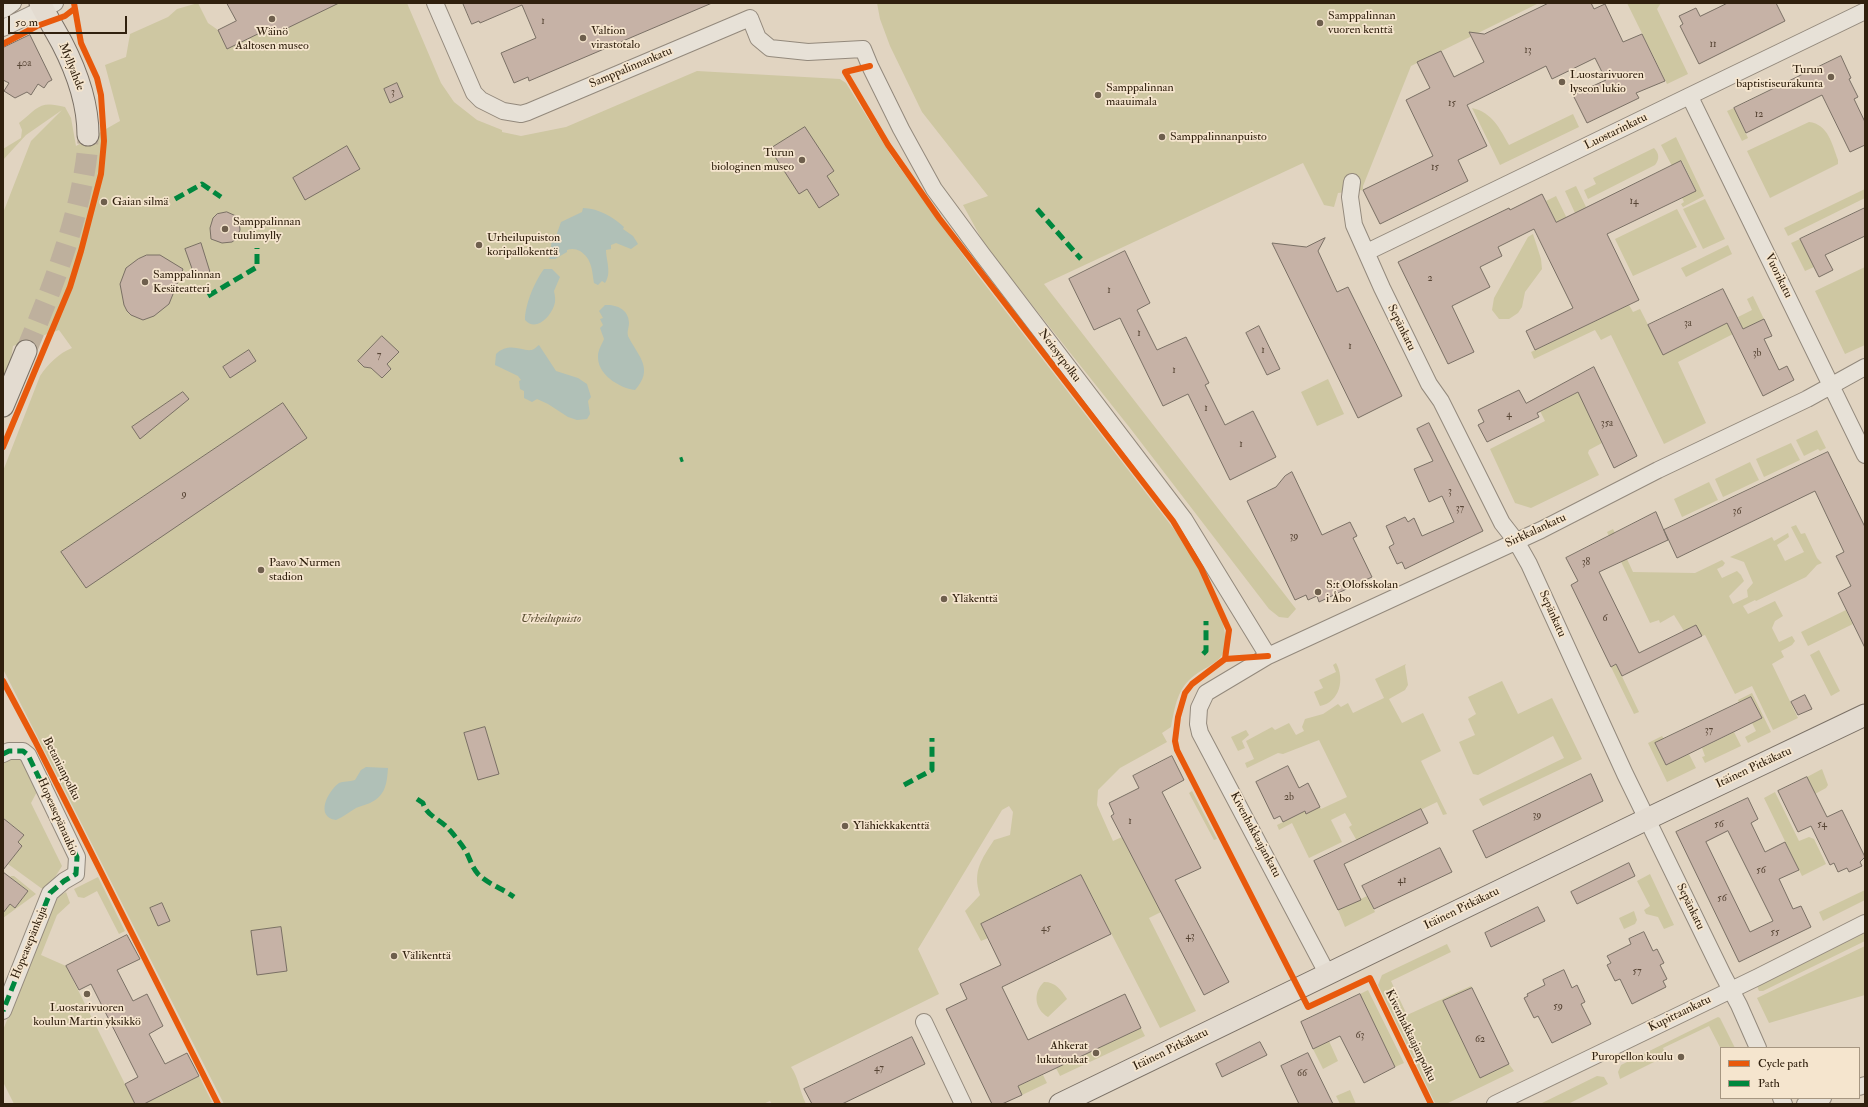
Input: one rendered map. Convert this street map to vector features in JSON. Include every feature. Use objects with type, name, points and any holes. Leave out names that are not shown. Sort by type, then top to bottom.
[{"type":"main road","name":"Myllyahde","points":[[46,5],[76,73],[88,118],[88,135]]},
{"type":"main road","points":[[3,406],[26,351]]},
{"type":"main road","name":"Itäinen Pitkäkatu","points":[[1060,1104],[1647,819],[1865,715]]},
{"type":"street","points":[[3,10],[14,3]]},
{"type":"street","name":"Samppalinnankatu","points":[[435,3],[474,93],[492,107],[511,113],[528,112],[750,18],[758,38],[770,48],[808,52],[863,48]]},
{"type":"street","points":[[3,28],[46,5]]},
{"type":"street","name":"Luostarinkatu","points":[[1367,252],[1865,11]]},
{"type":"street","name":"Neitsytpolku","points":[[863,48],[870,66],[901,128],[934,189],[1184,519],[1268,656]]},
{"type":"street","name":"Vuorikatu","points":[[1690,96],[1865,455]]},
{"type":"street","name":"Sepänkatu","points":[[1352,182],[1350,197],[1354,225],[1382,288],[1429,384],[1441,401],[1502,523],[1516,540],[1532,571],[1647,819],[1758,1047]]},
{"type":"street","name":"Sirkkalankatu","points":[[1206,693],[1268,656],[1516,540],[1807,399],[1865,367]]},
{"type":"street","name":"Kivenhakkaajankatu","points":[[1206,693],[1201,700],[1197,716],[1200,733],[1328,975]]},
{"type":"street","name":"Hopeasepänaukio","points":[[3,754],[9,751],[23,751],[36,770],[77,858],[76,874],[64,881]]},
{"type":"street","name":"Hopeasepänkuja","points":[[3,1011],[50,893],[64,881]]},
{"type":"street","name":"Kupittaankatu","points":[[1495,1104],[1731,990],[1865,923]]},
{"type":"street","points":[[924,1022],[963,1104]]},
{"type":"street","points":[[1804,1104],[1820,1099]]},
{"type":"green space","name":"Urheilupuisto","points":[[198,3],[208,23],[218,30],[227,49],[268,29],[271,35],[337,3],[407,3],[441,83],[454,102],[477,120],[502,130],[502,132],[521,136],[566,127],[697,71],[840,79],[846,83],[892,157],[976,273],[1180,537],[1204,579],[1220,615],[1225,632],[1225,647],[1220,658],[1195,675],[1184,686],[1178,698],[1171,727],[1162,733],[1167,742],[1120,768],[1098,790],[1097,805],[1113,841],[1122,837],[1161,912],[1149,918],[1196,1011],[1160,1028],[1081,875],[981,924],[988,938],[981,941],[965,911],[980,895],[977,879],[982,859],[994,840],[1010,835],[1013,812],[1009,806],[1002,810],[918,949],[939,994],[791,1067],[806,1104],[772,1104],[770,1101],[763,1104],[224,1104],[3,669],[3,471],[40,376],[54,359],[72,348],[59,330],[13,346],[11,359],[3,378],[3,213],[31,141],[62,110],[26,135],[3,160],[3,149],[21,138],[22,130],[19,123],[39,107],[44,105],[50,104],[65,107],[71,118],[76,146],[120,121],[105,65],[126,57],[130,34],[168,17],[177,9]]},
{"type":"green space","name":"Samppalinnanpuisto","points":[[877,3],[1539,3],[1411,66],[1363,186],[1363,190],[1338,193],[1334,207],[1324,205],[1303,163],[1044,284],[1296,609],[1288,618],[1279,617],[1269,609],[1130,428],[986,247],[963,205],[988,196],[922,112],[890,46],[880,19]]},
{"type":"green space","points":[[1627,3],[1661,3],[1657,9],[1688,74],[1667,84]]},
{"type":"green space","points":[[1472,108],[1485,113],[1495,122],[1509,145],[1573,114],[1579,127],[1500,165]]},
{"type":"green space","points":[[1734,108],[1748,138],[1742,141],[1727,111]]},
{"type":"green space","points":[[1809,122],[1821,127],[1825,131],[1834,148],[1838,164],[1770,198],[1747,151]]},
{"type":"green space","points":[[1676,137],[1704,196],[1683,207],[1681,204],[1684,202],[1682,198],[1696,190],[1682,161],[1672,166],[1661,145]]},
{"type":"green space","points":[[1654,148],[1658,156],[1658,161],[1655,165],[1588,199],[1584,190],[1596,184],[1593,178]]},
{"type":"green space","points":[[1576,186],[1586,207],[1575,213],[1565,191]]},
{"type":"green space","points":[[1865,189],[1865,198],[1788,236],[1784,228]]},
{"type":"green space","points":[[1556,196],[1578,241],[1568,246],[1546,201]]},
{"type":"green space","points":[[1705,199],[1725,239],[1703,249],[1683,209]]},
{"type":"green space","points":[[1677,209],[1697,247],[1633,276],[1615,239]]},
{"type":"green space","points":[[1533,234],[1541,259],[1542,269],[1525,292],[1522,307],[1518,313],[1509,319],[1499,319],[1492,310],[1494,298],[1528,237]]},
{"type":"green space","points":[[1800,239],[1814,267],[1805,271],[1791,243]]},
{"type":"green space","points":[[1728,245],[1732,254],[1686,277],[1681,268]]},
{"type":"green space","points":[[1865,267],[1865,345],[1845,354],[1815,291]]},
{"type":"green space","points":[[1753,296],[1764,319],[1743,329],[1738,317],[1752,310],[1747,299]]},
{"type":"green space","points":[[1629,305],[1633,312],[1640,309],[1663,354],[1727,323],[1733,334],[1678,362],[1706,423],[1664,444],[1611,335],[1601,340],[1595,330],[1534,359],[1531,352]]},
{"type":"green space","points":[[1328,379],[1344,414],[1317,426],[1301,392]]},
{"type":"green space","points":[[1587,388],[1602,443],[1589,450],[1588,453],[1599,475],[1531,508],[1515,503],[1490,449],[1545,421],[1540,411]]},
{"type":"green space","points":[[1817,430],[1826,448],[1820,451],[1818,449],[1804,456],[1796,440]]},
{"type":"green space","points":[[1791,443],[1800,460],[1764,477],[1756,459]]},
{"type":"green space","points":[[1750,462],[1759,480],[1723,497],[1715,479]]},
{"type":"green space","points":[[1709,482],[1718,500],[1682,517],[1674,499]]},
{"type":"green space","points":[[1796,525],[1801,534],[1805,533],[1817,558],[1822,563],[1817,565],[1806,577],[1743,606],[1748,614],[1775,601],[1783,616],[1775,621],[1772,628],[1779,642],[1792,636],[1795,641],[1792,645],[1781,651],[1784,657],[1772,664],[1798,718],[1773,730],[1752,686],[1735,694],[1705,635],[1702,636],[1696,625],[1684,631],[1674,615],[1660,623],[1659,620],[1650,623],[1607,532],[1613,529],[1633,572],[1695,573],[1722,560],[1725,563],[1717,569],[1722,578],[1737,571],[1744,581],[1729,596],[1733,604],[1748,597],[1747,590],[1753,583],[1744,562],[1730,557],[1772,537],[1774,541],[1788,533],[1789,537],[1777,545],[1785,561],[1804,552],[1791,527]]},
{"type":"green space","points":[[1846,610],[1853,624],[1808,646],[1801,632]]},
{"type":"green space","points":[[1819,650],[1840,691],[1831,696],[1810,655]]},
{"type":"green space","points":[[1336,663],[1340,676],[1339,689],[1332,700],[1327,704],[1320,706],[1314,692],[1323,688],[1319,680],[1336,672],[1333,665]]},
{"type":"green space","points":[[1406,664],[1408,685],[1405,690],[1389,699],[1402,723],[1423,713],[1441,751],[1421,761],[1447,814],[1443,815],[1437,802],[1357,841],[1349,827],[1352,825],[1345,813],[1331,820],[1342,842],[1309,858],[1292,823],[1279,830],[1277,825],[1305,811],[1306,814],[1347,797],[1319,740],[1283,754],[1278,753],[1247,768],[1245,763],[1254,759],[1246,741],[1272,727],[1275,730],[1289,723],[1296,735],[1304,731],[1302,727],[1305,719],[1323,714],[1338,704],[1341,707],[1348,703],[1353,713],[1384,698],[1375,679]]},
{"type":"green space","points":[[1616,664],[1639,712],[1634,714],[1611,667]]},
{"type":"green space","points":[[1502,681],[1518,714],[1552,698],[1582,759],[1483,806],[1479,799],[1564,758],[1553,736],[1478,775],[1473,774],[1459,742],[1475,735],[1468,719],[1476,714],[1468,697]]},
{"type":"green space","points":[[1752,693],[1771,732],[1748,743],[1745,737],[1756,731],[1752,723],[1762,718],[1751,697],[1739,703],[1738,700]]},
{"type":"green space","points":[[1246,730],[1249,735],[1242,741],[1245,748],[1238,751],[1231,737]]},
{"type":"green space","points":[[1734,732],[1741,746],[1705,763],[1702,757],[1705,756],[1702,748]]},
{"type":"green space","points":[[1662,736],[1664,739],[1655,744],[1666,765],[1689,754],[1696,768],[1667,782],[1648,743]]},
{"type":"green space","points":[[17,758],[24,761],[39,788],[31,803],[62,866],[47,890],[41,888],[8,864],[22,846],[18,842],[24,835],[3,817],[3,762],[6,759]]},
{"type":"green space","points":[[1822,769],[1828,785],[1826,788],[1815,794],[1807,777]]},
{"type":"green space","points":[[1192,791],[1217,839],[1214,840],[1189,793]]},
{"type":"green space","points":[[1775,792],[1799,841],[1809,837],[1814,839],[1826,864],[1802,876],[1764,798]]},
{"type":"green space","points":[[1650,874],[1674,925],[1664,929],[1658,917],[1646,914],[1644,910],[1650,906],[1637,881]]},
{"type":"green space","points":[[14,876],[36,894],[3,918],[3,913],[10,904],[15,908],[28,891],[10,877]]},
{"type":"green space","points":[[98,877],[125,931],[119,934],[97,891],[84,898],[78,897],[74,889]]},
{"type":"green space","points":[[1865,890],[1865,900],[1823,921],[1819,912]]},
{"type":"green space","points":[[66,892],[70,903],[57,915],[41,955],[66,966],[135,1104],[14,1104],[3,1082],[3,1030],[56,898]]},
{"type":"green space","points":[[1367,896],[1375,912],[1345,927],[1338,910]]},
{"type":"green space","points":[[1634,911],[1637,920],[1635,924],[1624,929],[1619,918]]},
{"type":"green space","points":[[1865,933],[1865,941],[1763,991],[1759,991],[1757,986]]},
{"type":"green space","points":[[1447,944],[1451,952],[1391,981],[1407,1015],[1471,986],[1472,988],[1443,1001],[1480,1078],[1509,1064],[1514,1071],[1446,1104],[1435,1103],[1378,985],[1382,975]]},
{"type":"green space","points":[[1865,946],[1865,995],[1769,1023],[1757,998]]},
{"type":"green space","points":[[1044,982],[1055,985],[1067,999],[1048,1017],[1040,1010],[1037,1000],[1038,991]]},
{"type":"green space","points":[[1368,990],[1404,1063],[1395,1067],[1360,994]]},
{"type":"green space","points":[[1718,1017],[1720,1018],[1734,1047],[1720,1047],[1709,1026],[1663,1048],[1666,1056],[1620,1079],[1618,1072],[1621,1065]]},
{"type":"green space","points":[[1141,1028],[1145,1036],[1060,1076],[1056,1068]]},
{"type":"green space","points":[[1329,1041],[1338,1061],[1323,1069],[1313,1049]]},
{"type":"green space","points":[[1043,1075],[1047,1083],[1022,1095],[1018,1086]]},
{"type":"green space","points":[[199,1076],[212,1102],[207,1104],[144,1104]]},
{"type":"green space","points":[[1597,1076],[1604,1077],[1608,1084],[1568,1104],[1540,1104]]},
{"type":"green space","points":[[1350,1090],[1356,1104],[1340,1104],[1336,1096]]},
{"type":"shaded area","points":[[583,208],[600,211],[615,220],[624,227],[623,229],[633,236],[638,244],[631,249],[616,243],[611,245],[611,249],[606,250],[608,275],[605,283],[602,281],[598,285],[594,283],[589,261],[580,251],[569,249],[567,252],[555,259],[549,259],[555,249],[551,247],[552,237],[556,236],[561,222],[582,212]]},
{"type":"shaded area","points":[[544,269],[552,269],[560,277],[554,291],[554,306],[549,315],[542,322],[538,324],[529,323],[525,320],[525,314],[534,286]]},
{"type":"shaded area","points":[[605,305],[618,307],[625,311],[627,315],[629,323],[628,336],[643,363],[644,369],[641,383],[635,390],[616,383],[601,369],[598,356],[604,339],[600,328],[603,325],[600,319],[603,318],[599,311]]},
{"type":"shaded area","points":[[539,345],[556,371],[578,378],[587,384],[591,397],[588,401],[590,414],[587,419],[577,420],[568,417],[537,399],[532,402],[524,398],[524,391],[520,389],[519,381],[521,380],[518,376],[495,365],[496,354],[502,350],[512,348],[530,350]]},
{"type":"shaded area","points":[[366,767],[388,768],[385,788],[382,793],[375,800],[356,808],[339,819],[336,820],[330,818],[326,814],[325,804],[331,792],[339,783],[355,780],[361,770]]},
{"type":"building","name":"Wäinö Aaltosen museo","points":[[227,3],[339,3],[271,36],[268,29],[227,49],[218,30],[236,21]]},
{"type":"building","name":"Valtion virastotalo","points":[[463,3],[712,3],[529,81],[528,77],[514,83],[501,53],[536,38],[522,5],[480,23],[479,21],[472,24]]},
{"type":"building","points":[[1549,3],[1591,3],[1594,9],[1605,4],[1623,42],[1642,34],[1665,81],[1636,93],[1639,98],[1587,123],[1573,95],[1606,80],[1595,58],[1552,79],[1546,66],[1467,105],[1487,146],[1458,160],[1468,181],[1380,224],[1363,190],[1433,156],[1406,100],[1430,88],[1417,62],[1441,51],[1454,77],[1484,62],[1469,32],[1484,34]]},
{"type":"building","points":[[1728,3],[1776,3],[1785,21],[1699,64],[1680,26],[1683,24],[1679,16],[1696,8],[1700,16]]},
{"type":"building","points":[[30,35],[52,80],[48,82],[44,88],[38,84],[31,95],[27,92],[15,98],[4,91],[9,83],[3,80],[3,48]]},
{"type":"building","points":[[1841,56],[1851,78],[1849,79],[1858,97],[1854,99],[1865,122],[1865,145],[1850,152],[1822,95],[1746,133],[1734,108]]},
{"type":"building","points":[[397,83],[403,97],[390,103],[384,89]]},
{"type":"building","name":"Turun biologinen museo","points":[[805,127],[834,171],[827,176],[839,195],[819,208],[807,189],[799,194],[770,149]]},
{"type":"building","points":[[347,146],[360,169],[305,200],[293,178]]},
{"type":"building","points":[[1681,161],[1696,191],[1607,234],[1639,300],[1535,350],[1526,331],[1573,308],[1534,229],[1498,247],[1502,256],[1480,267],[1490,287],[1452,306],[1474,352],[1448,364],[1398,262],[1509,208],[1510,210],[1542,194],[1556,222]]},
{"type":"building","points":[[1865,208],[1865,236],[1825,255],[1833,270],[1819,277],[1800,239]]},
{"type":"building","name":"Samppalinnan tuulimylly","points":[[227,212],[236,216],[239,220],[240,230],[236,239],[232,242],[222,243],[211,239],[210,228],[213,218],[217,214]]},
{"type":"building","points":[[1325,238],[1318,251],[1337,292],[1348,287],[1402,396],[1358,418],[1272,243],[1306,247]]},
{"type":"building","points":[[201,243],[210,272],[195,277],[185,249]]},
{"type":"building","points":[[1125,251],[1150,303],[1137,310],[1157,350],[1186,337],[1209,383],[1205,385],[1225,425],[1253,411],[1276,457],[1230,480],[1188,394],[1163,406],[1120,318],[1094,330],[1069,279]]},
{"type":"building","points":[[147,255],[160,255],[183,269],[169,304],[154,316],[143,320],[131,315],[127,311],[124,305],[120,284],[126,268],[138,259]]},
{"type":"building","points":[[1723,289],[1743,329],[1764,319],[1772,336],[1764,339],[1779,370],[1787,366],[1794,380],[1763,396],[1727,323],[1663,355],[1648,325]]},
{"type":"building","points":[[1259,326],[1280,369],[1267,375],[1246,333]]},
{"type":"building","points":[[382,336],[399,352],[387,364],[391,369],[382,378],[371,368],[364,367],[358,361]]},
{"type":"building","points":[[249,350],[256,361],[230,378],[223,367]]},
{"type":"building","points":[[1594,367],[1637,456],[1614,468],[1578,392],[1537,413],[1539,417],[1487,442],[1478,425],[1484,422],[1478,410],[1519,390],[1526,403]]},
{"type":"building","points":[[183,392],[189,399],[140,439],[132,427]]},
{"type":"building","points":[[283,403],[307,438],[86,588],[61,552]]},
{"type":"building","points":[[1429,423],[1483,531],[1405,569],[1402,562],[1397,564],[1389,547],[1394,544],[1386,526],[1405,517],[1408,522],[1414,518],[1422,536],[1454,522],[1442,496],[1429,502],[1414,469],[1433,461],[1417,429]]},
{"type":"building","points":[[1828,452],[1865,527],[1865,648],[1838,593],[1851,586],[1836,556],[1844,552],[1815,491],[1677,558],[1664,530]]},
{"type":"building","points":[[1292,472],[1322,535],[1350,522],[1357,536],[1353,538],[1372,577],[1319,602],[1317,596],[1308,600],[1306,595],[1295,600],[1247,501],[1276,487],[1285,476]]},
{"type":"building","points":[[1656,512],[1668,540],[1599,572],[1639,653],[1696,625],[1702,636],[1622,676],[1616,664],[1611,667],[1571,585],[1578,581],[1566,558]]},
{"type":"building","points":[[1805,695],[1812,709],[1798,715],[1791,702]]},
{"type":"building","points":[[1751,697],[1762,718],[1666,765],[1655,743]]},
{"type":"building","points":[[485,727],[499,774],[478,780],[464,733]]},
{"type":"building","points":[[1172,756],[1184,780],[1162,792],[1201,868],[1175,880],[1229,982],[1204,995],[1111,816],[1114,814],[1109,803],[1139,788],[1133,776]]},
{"type":"building","points":[[1288,766],[1299,788],[1308,783],[1320,807],[1306,814],[1305,811],[1283,822],[1280,816],[1274,819],[1256,782]]},
{"type":"building","points":[[1591,774],[1603,801],[1486,858],[1473,831]]},
{"type":"building","points":[[1807,777],[1827,817],[1842,810],[1865,857],[1860,862],[1862,866],[1849,872],[1847,868],[1838,872],[1834,863],[1830,865],[1811,826],[1798,832],[1778,791]]},
{"type":"building","points":[[1748,798],[1758,819],[1751,823],[1765,852],[1785,842],[1799,870],[1779,879],[1793,909],[1801,906],[1811,927],[1739,962],[1676,832]],"holes":[[[1728,831],[1773,921],[1750,932],[1706,842]]]},
{"type":"building","points":[[1421,809],[1428,823],[1344,864],[1361,900],[1338,910],[1314,861]]},
{"type":"building","points":[[3,818],[24,835],[18,842],[22,846],[3,870]]},
{"type":"building","points":[[1440,848],[1452,872],[1374,909],[1362,886]]},
{"type":"building","points":[[1629,863],[1635,876],[1577,904],[1571,892]]},
{"type":"building","points":[[3,872],[28,891],[15,908],[10,904],[3,913]]},
{"type":"building","points":[[1081,875],[1111,934],[1002,987],[1028,1040],[1125,994],[1141,1028],[1018,1086],[1022,1095],[1002,1104],[992,1104],[946,1009],[967,999],[960,984],[1001,965],[981,924]]},
{"type":"building","points":[[162,903],[170,921],[158,926],[150,908]]},
{"type":"building","points":[[1538,907],[1545,921],[1491,947],[1485,933]]},
{"type":"building","points":[[281,927],[287,971],[257,975],[251,931]]},
{"type":"building","points":[[1644,932],[1653,951],[1657,949],[1664,963],[1660,965],[1667,979],[1663,981],[1666,987],[1632,1004],[1620,979],[1615,981],[1607,965],[1611,963],[1607,956],[1631,944],[1629,939]]},
{"type":"building","points":[[127,935],[140,959],[117,970],[133,1001],[147,994],[163,1026],[149,1034],[165,1064],[187,1053],[199,1076],[144,1104],[135,1104],[125,1084],[138,1077],[91,984],[79,990],[66,966]]},
{"type":"building","points":[[1564,970],[1572,988],[1577,985],[1585,1002],[1581,1004],[1591,1024],[1552,1043],[1538,1016],[1534,1018],[1524,998],[1528,996],[1527,994],[1545,985],[1543,980]]},
{"type":"building","points":[[1472,988],[1509,1064],[1480,1078],[1443,1001]]},
{"type":"building","points":[[1360,994],[1395,1067],[1364,1083],[1340,1036],[1313,1049],[1301,1022]]},
{"type":"building","points":[[912,1037],[925,1064],[842,1104],[812,1104],[804,1089]]},
{"type":"building","points":[[1260,1042],[1267,1055],[1222,1077],[1216,1064]]},
{"type":"building","points":[[1308,1053],[1333,1104],[1299,1104],[1281,1066]]},
{"type":"tunnel","points":[[26,351],[63,255],[75,216],[87,158],[88,135]]},
{"type":"marked path","points":[[175,199],[202,184],[221,197]]},
{"type":"marked path","points":[[1037,209],[1081,259]]},
{"type":"marked path","points":[[208,296],[257,267],[257,248]]},
{"type":"marked path","points":[[1203,654],[1206,651],[1206,621]]},
{"type":"marked path","points":[[904,785],[932,770],[932,738]]},
{"type":"marked path","points":[[3,754],[9,751],[23,751],[28,755],[77,857],[76,874],[64,881],[50,893],[3,1011]]},
{"type":"marked path","points":[[417,799],[423,803],[427,811],[448,828],[457,839],[465,850],[478,874],[486,881],[514,897]]},
{"type":"cycle path","points":[[3,447],[70,287],[101,174],[104,141],[101,95],[97,78],[81,43],[74,3]]},
{"type":"cycle path","points":[[3,44],[37,26],[65,16],[74,9]]},
{"type":"cycle path","points":[[870,66],[845,72],[888,145],[939,218],[1173,521],[1201,568],[1229,630],[1225,659]]},
{"type":"cycle path","name":"Kivenhakkaajanpolku","points":[[1268,656],[1225,659],[1192,684],[1185,693],[1178,717],[1175,741],[1177,750],[1308,1007],[1370,978],[1431,1104]]},
{"type":"cycle path","name":"Betanianpolku","points":[[3,681],[35,741],[218,1104]]},
{"type":"place","name":"Wäinö Aaltosen museo","points":[[272,19]]},
{"type":"place","name":"Samppalinnan vuoren kenttä","points":[[1320,23]]},
{"type":"place","name":"Valtion virastotalo","points":[[583,38]]},
{"type":"place","name":"Turun baptistiseurakunta","points":[[1831,77]]},
{"type":"place","name":"Luostarivuoren lyseon lukio","points":[[1562,82]]},
{"type":"place","name":"Samppalinnan maauimala","points":[[1098,95]]},
{"type":"place","name":"Samppalinnanpuisto","points":[[1162,137]]},
{"type":"place","name":"Turun biologinen museo","points":[[802,160]]},
{"type":"place","name":"Gaian silmä","points":[[104,202]]},
{"type":"place","name":"Samppalinnan tuulimylly","points":[[225,229]]},
{"type":"place","name":"Urheilupuiston koripallokenttä","points":[[479,245]]},
{"type":"place","name":"Samppalinnan Kesäteatteri","points":[[145,282]]},
{"type":"place","name":"Paavo Nurmen stadion","points":[[261,570]]},
{"type":"place","name":"S:t Olofsskolan i Åbo","points":[[1318,592]]},
{"type":"place","name":"Yläkenttä","points":[[944,599]]},
{"type":"place","name":"Ylähiekkakenttä","points":[[845,826]]},
{"type":"place","name":"Välikenttä","points":[[394,956]]},
{"type":"place","name":"Luostarivuoren koulun Martin yksikkö","points":[[87,994]]},
{"type":"place","name":"Ahkerat lukutoukat","points":[[1096,1053]]},
{"type":"place","name":"Puropellon koulu","points":[[1681,1057]]}]
